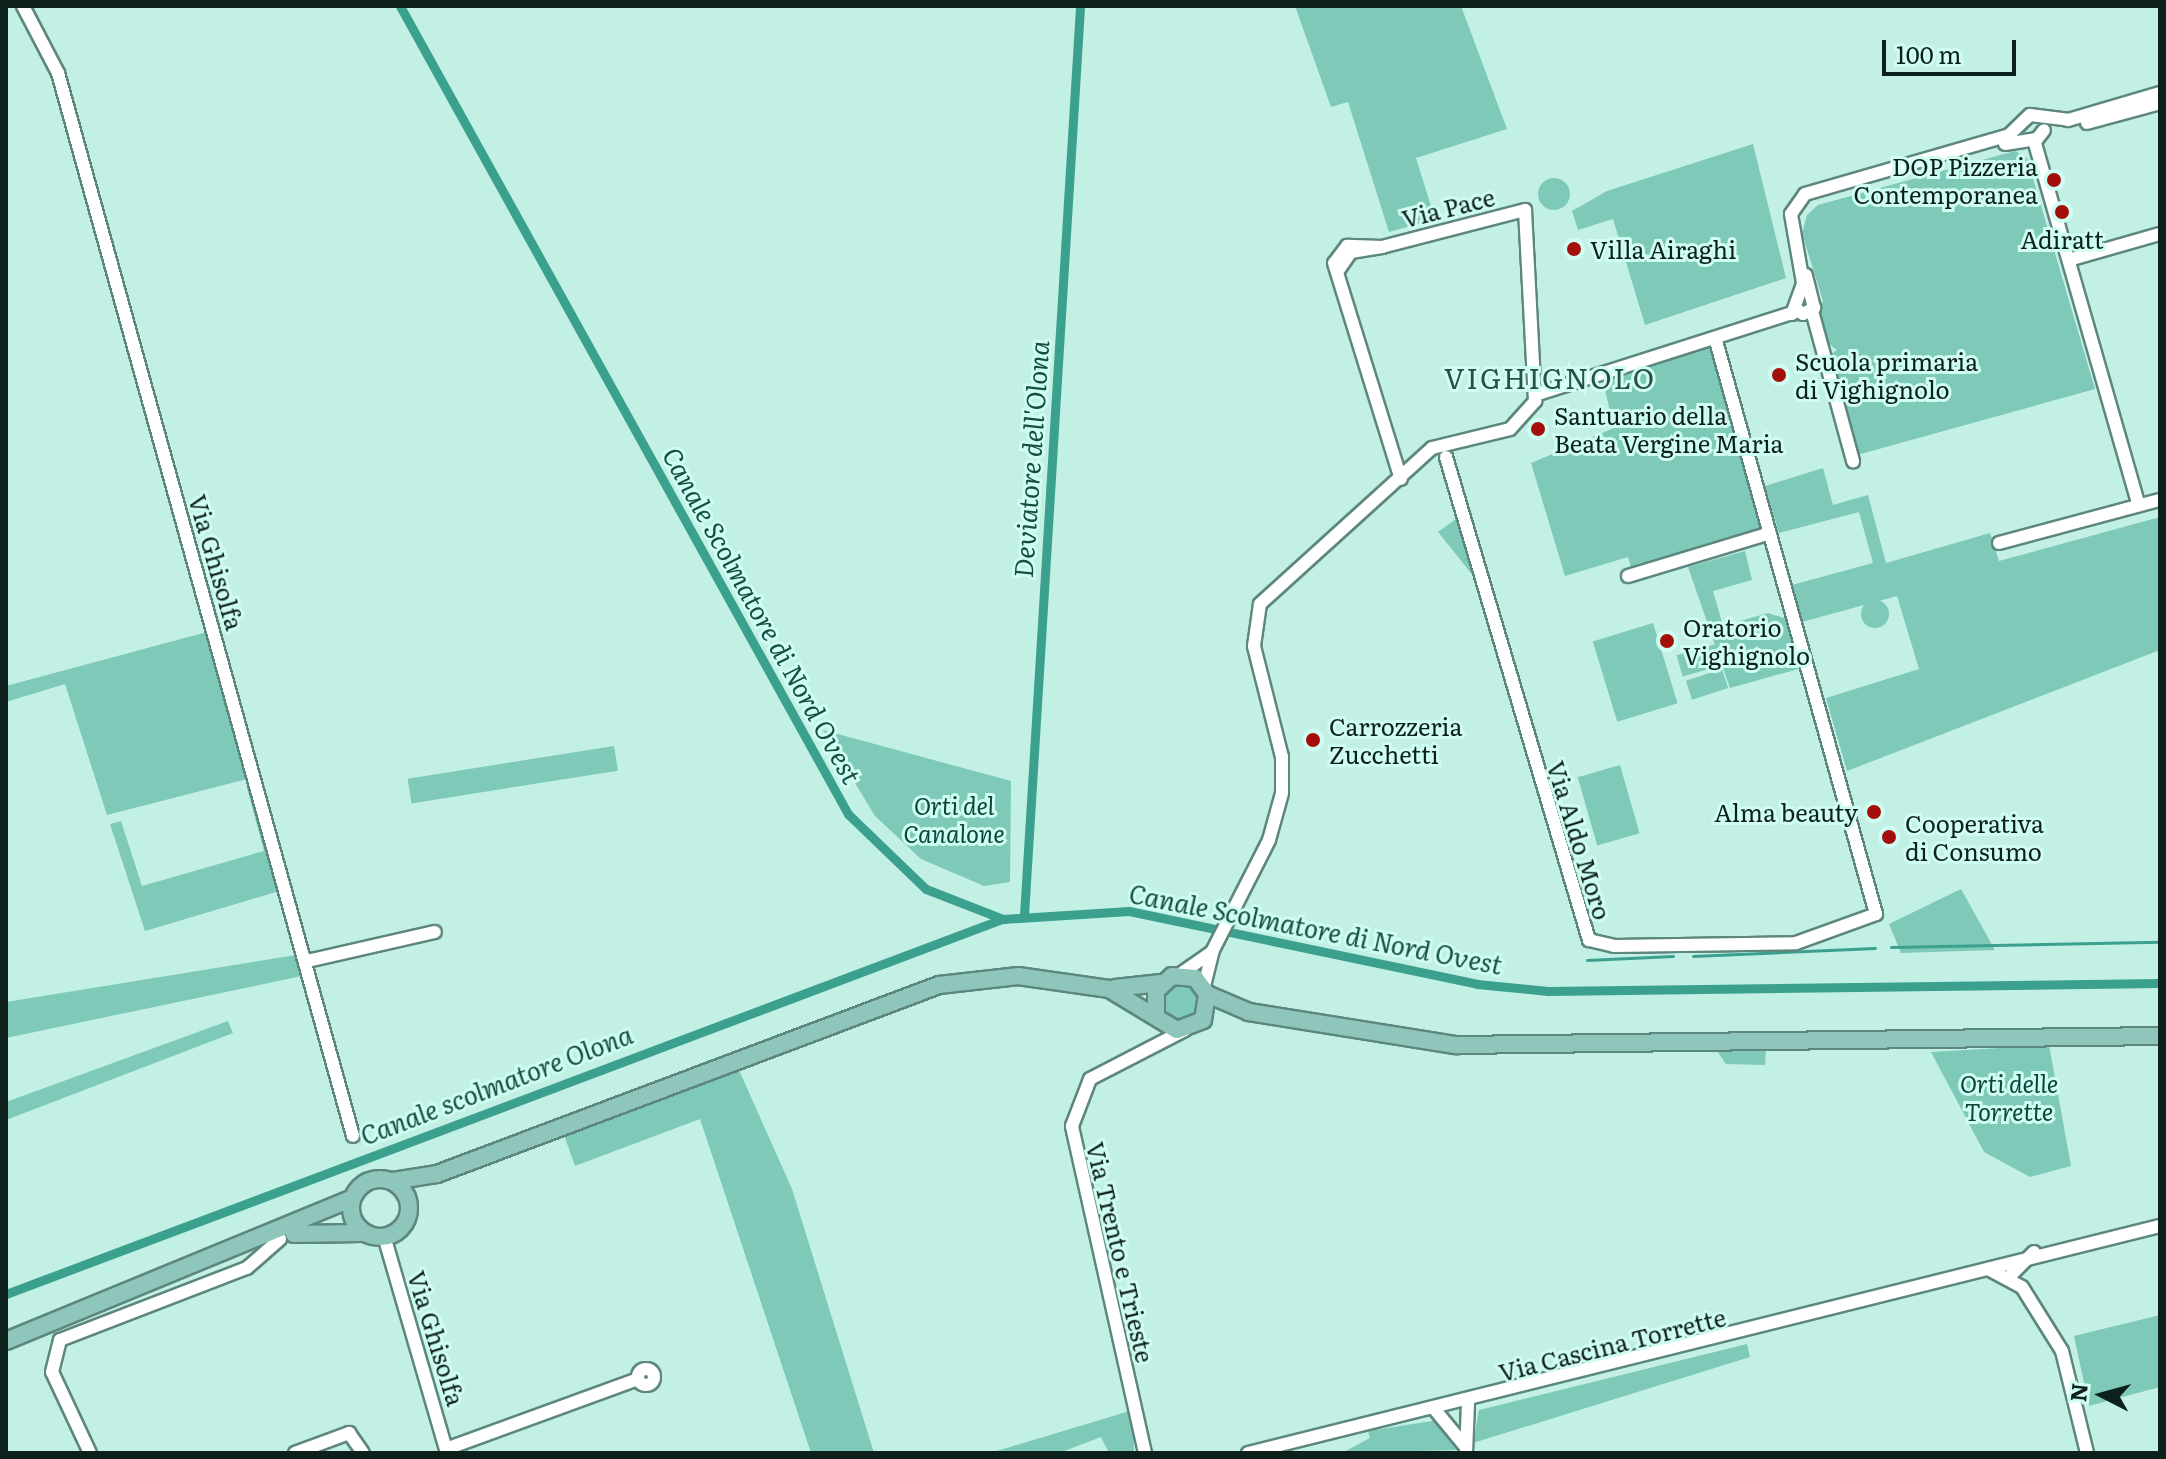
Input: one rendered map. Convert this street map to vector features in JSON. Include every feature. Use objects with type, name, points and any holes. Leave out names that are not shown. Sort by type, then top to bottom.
[{"type":"main road","points":[[6,1341],[228,1255],[351,1199],[367,1184],[437,1174],[939,985],[1018,976],[1109,989],[1161,983],[1179,975],[1249,1012],[1456,1045],[2160,1036]]},
{"type":"main road","points":[[1160,1018],[1161,983]]},
{"type":"main road","points":[[1109,989],[1185,1030],[1203,1020],[1249,1012]]},
{"type":"main road","points":[[1203,1020],[1206,990]]},
{"type":"main road","points":[[228,1255],[319,1228],[384,1236],[399,1229],[411,1205],[437,1174]]},
{"type":"main road","points":[[393,1181],[411,1205]]},
{"type":"main road","points":[[351,1199],[350,1217],[362,1233]]},
{"type":"street","name":"Via Ghisolfa","points":[[23,6],[58,73],[307,961],[353,1136]]},
{"type":"street","points":[[1853,461],[1802,313],[1806,294],[1797,228],[1807,198],[2160,93]]},
{"type":"street","points":[[2033,131],[2160,103]]},
{"type":"street","points":[[2033,131],[2072,259],[2139,505]]},
{"type":"street","name":"Via Pace","points":[[1401,479],[1337,272],[1351,252],[1382,247],[1525,210],[1535,395]]},
{"type":"street","points":[[2072,259],[2160,234]]},
{"type":"street","points":[[1802,313],[1806,294]]},
{"type":"street","points":[[1206,990],[1213,950],[1236,910],[1282,793],[1282,757],[1254,646],[1256,612],[1276,584],[1401,479],[1439,458],[1515,427],[1535,395],[1802,313]]},
{"type":"street","points":[[1628,576],[1770,533],[1716,341]]},
{"type":"street","name":"Via Aldo Moro","points":[[1439,458],[1583,929],[1597,944],[1796,943],[1876,914],[1770,533]]},
{"type":"street","points":[[1999,543],[2160,500]]},
{"type":"street","points":[[307,961],[435,932]]},
{"type":"street","points":[[1179,975],[1213,950]]},
{"type":"street","points":[[1148,1053],[1160,1018]]},
{"type":"street","name":"Via Trento e Trieste","points":[[1145,1453],[1071,1140],[1085,1084],[1148,1053],[1185,1030]]},
{"type":"street","points":[[2087,1453],[2062,1351],[2022,1287],[2014,1268],[2034,1252],[2160,1226]]},
{"type":"street","name":"Via Ghisolfa","points":[[384,1236],[447,1451]]},
{"type":"street","points":[[90,1453],[52,1372],[60,1340],[247,1268],[280,1239]]},
{"type":"street","name":"Via Cascina Torrette","points":[[1248,1453],[1334,1427],[1468,1403],[1984,1268],[2014,1268]]},
{"type":"street","points":[[447,1451],[638,1379]]},
{"type":"street","points":[[1465,1449],[1468,1403]]},
{"type":"street","points":[[1436,1411],[1465,1449]]},
{"type":"street","points":[[295,1453],[349,1433],[363,1453]]},
{"type":"green space","points":[[1295,6],[1461,6],[1507,129],[1416,158],[1435,219],[1389,232],[1348,102],[1331,107]]},
{"type":"green space","points":[[1753,144],[1786,278],[1645,325],[1613,219],[1578,230],[1572,211],[1607,191]]},
{"type":"green space","points":[[2015,151],[2027,158],[2095,389],[1857,455],[1828,356],[1837,350],[1823,339],[1817,316],[1823,301],[1802,233],[1807,215],[1818,205]]},
{"type":"green space","points":[[1554,178],[1565,183],[1570,194],[1565,205],[1554,210],[1543,205],[1538,194],[1543,183]]},
{"type":"green space","points":[[1709,347],[1763,531],[1632,571],[1628,557],[1565,576],[1531,463],[1614,428],[1603,382]]},
{"type":"green space","points":[[1823,468],[1833,505],[1868,495],[1886,563],[1990,533],[1999,561],[2160,517],[2160,650],[1847,771],[1826,698],[1919,669],[1897,596],[1802,622],[1792,585],[1873,563],[1859,512],[1779,533],[1765,486]]},
{"type":"green space","points":[[1456,519],[1475,578],[1438,532]]},
{"type":"green space","points":[[1745,551],[1752,580],[1713,591],[1723,626],[1768,613],[1787,619],[1802,668],[1730,688],[1688,567]]},
{"type":"green space","points":[[1875,600],[1885,604],[1889,614],[1885,624],[1875,628],[1865,624],[1861,614],[1865,604]]},
{"type":"green space","points":[[1653,623],[1678,703],[1617,722],[1593,641]]},
{"type":"green space","points":[[207,632],[251,778],[107,815],[65,684],[6,702],[6,686]]},
{"type":"green space","points":[[1716,644],[1722,665],[1683,676],[1677,655]]},
{"type":"green space","points":[[1722,669],[1728,688],[1692,700],[1686,681]]},
{"type":"green space","name":"Orti del Canalone","points":[[823,730],[1011,781],[1010,882],[984,886],[921,859],[875,816]]},
{"type":"green space","points":[[614,746],[618,771],[411,803],[408,779]]},
{"type":"green space","points":[[1620,765],[1640,833],[1597,845],[1578,777]]},
{"type":"green space","points":[[254,786],[283,890],[145,931],[110,824],[121,821],[142,886],[264,851],[247,788]]},
{"type":"green space","points":[[1961,889],[1995,950],[1901,953],[1889,924]]},
{"type":"green space","points":[[296,955],[302,976],[6,1038],[6,1002]]},
{"type":"green space","points":[[1181,983],[1194,989],[1200,1002],[1194,1015],[1181,1021],[1168,1015],[1162,1002],[1168,989]]},
{"type":"green space","points":[[228,1021],[233,1033],[6,1120],[6,1102]]},
{"type":"green space","name":"Orti delle Torrette","points":[[2049,1045],[2071,1166],[2030,1177],[1984,1152],[1931,1052]]},
{"type":"green space","points":[[1715,1048],[1766,1048],[1765,1065],[1726,1064]]},
{"type":"green space","points":[[739,1070],[792,1189],[874,1453],[811,1453],[700,1119],[575,1166],[564,1135]]},
{"type":"green space","points":[[2160,1315],[2160,1387],[2089,1406],[2074,1336]]},
{"type":"green space","points":[[1747,1344],[1750,1357],[1473,1443],[1479,1410]]},
{"type":"green space","points":[[1133,1410],[1134,1453],[1109,1453],[1101,1437],[1059,1453],[990,1453]]},
{"type":"green space","points":[[1438,1420],[1458,1450],[1342,1453],[1370,1438],[1368,1431]]},
{"type":"waterway","name":"Canale Scolmatore di Nord Ovest","points":[[400,6],[848,814],[926,889],[1003,919],[1129,911],[1477,984],[1548,991],[2160,983]]},
{"type":"waterway","name":"Deviatore dell'Olona","points":[[1024,915],[1080,6]]},
{"type":"waterway","name":"Canale scolmatore Olona","points":[[6,1294],[1002,919]]},
{"type":"waterway","points":[[1891,947],[2160,942]]},
{"type":"waterway","points":[[1693,956],[1875,948]]},
{"type":"waterway","points":[[1587,960],[1673,956]]},
{"type":"place","name":"DOP Pizzeria Contemporanea","points":[[2054,180]]},
{"type":"place","name":"Adiratt","points":[[2062,212]]},
{"type":"place","name":"Villa Airaghi","points":[[1574,249]]},
{"type":"place","name":"Scuola primaria di Vighignolo","points":[[1779,375]]},
{"type":"place","name":"Santuario della Beata Vergine Maria","points":[[1538,429]]},
{"type":"place","name":"Oratorio Vighignolo","points":[[1667,641]]},
{"type":"place","name":"Carrozzeria Zucchetti","points":[[1313,740]]},
{"type":"place","name":"Alma beauty","points":[[1874,812]]},
{"type":"place","name":"Cooperativa di Consumo","points":[[1889,837]]},
{"type":"district","name":"VIGHIGNOLO","points":[[1550,377]]}]
